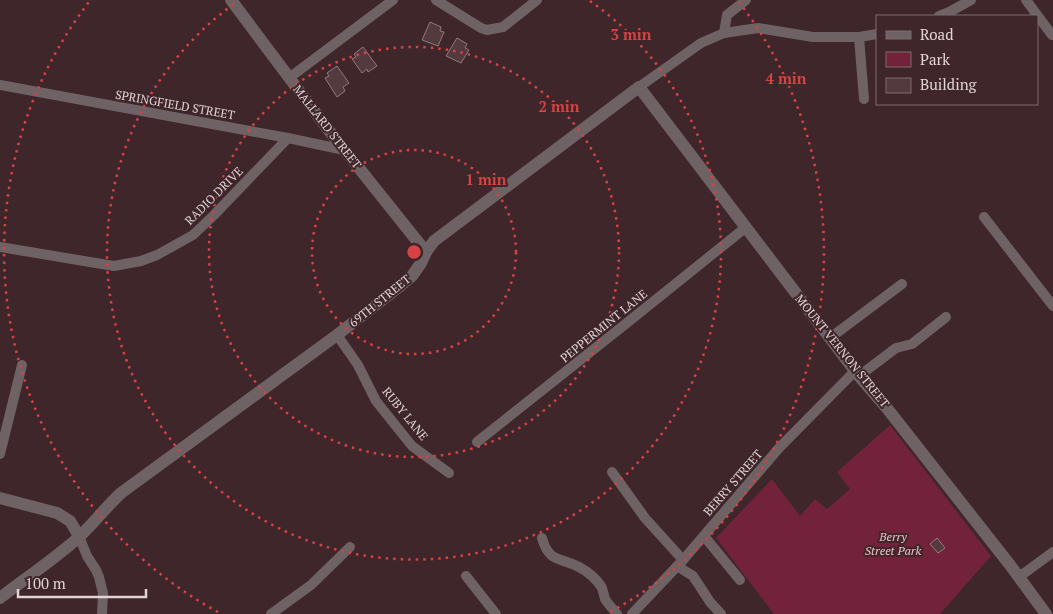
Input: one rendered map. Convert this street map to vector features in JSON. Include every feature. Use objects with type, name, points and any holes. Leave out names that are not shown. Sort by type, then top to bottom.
[{"type":"street","name":"MALLARD STREET","points":[[231,0],[344,150],[426,252]]},
{"type":"street","points":[[289,78],[393,0]]},
{"type":"street","points":[[436,0],[487,30],[502,27],[537,0]]},
{"type":"street","points":[[724,33],[727,14],[746,0]]},
{"type":"street","points":[[941,15],[971,0]]},
{"type":"street","points":[[1026,0],[1037,15]]},
{"type":"street","points":[[1038,16],[1052,35]]},
{"type":"street","name":"69TH STREET","points":[[0,598],[80,536],[121,493],[337,335],[412,276],[434,241],[701,44],[724,33],[758,28],[813,37],[859,37],[876,34]]},
{"type":"street","points":[[859,37],[864,99]]},
{"type":"street","name":"SPRINGFIELD STREET","points":[[0,85],[344,150]]},
{"type":"street","name":"MOUNT VERNON STREET","points":[[639,88],[857,373],[1010,564],[1046,614]]},
{"type":"street","name":"RADIO DRIVE","points":[[0,246],[114,266],[141,261],[157,255],[193,235],[288,138]]},
{"type":"street","points":[[984,217],[1053,306]]},
{"type":"street","name":"PEPPERMINT LANE","points":[[477,442],[745,228]]},
{"type":"street","points":[[830,338],[902,284]]},
{"type":"street","name":"BERRY STREET","points":[[632,614],[704,536],[779,448],[857,373],[896,348],[912,344],[946,317]]},
{"type":"street","name":"RUBY LANE","points":[[337,335],[358,365],[376,401],[412,446],[449,473]]},
{"type":"street","points":[[0,454],[22,365]]},
{"type":"street","points":[[612,472],[645,518],[680,563],[694,576],[710,602],[721,614]]},
{"type":"street","points":[[0,498],[57,513],[70,521],[80,536],[87,556],[100,577],[103,593],[102,614]]},
{"type":"street","points":[[704,536],[740,580]]},
{"type":"street","points":[[542,538],[549,554],[558,560],[579,567],[595,578],[602,588],[606,600],[617,614]]},
{"type":"street","points":[[271,614],[311,585],[350,547]]},
{"type":"street","points":[[1019,577],[1053,552]]},
{"type":"street","points":[[466,576],[496,614]]},
{"type":"green space","name":"Berry Street Park","points":[[890,425],[991,556],[940,614],[774,614],[716,538],[772,479],[800,516],[815,499],[827,509],[850,489],[837,472]]},
{"type":"building","points":[[430,22],[441,27],[440,31],[444,32],[438,46],[422,40]]},
{"type":"building","points":[[457,38],[467,44],[465,48],[469,50],[461,63],[446,56]]},
{"type":"building","points":[[363,47],[377,66],[368,72],[367,69],[362,73],[352,59],[356,57],[354,54]]},
{"type":"building","points":[[337,66],[349,83],[343,87],[345,91],[337,97],[325,78],[329,76],[327,73]]},
{"type":"building","points":[[937,538],[945,548],[938,553],[930,544]]}]
